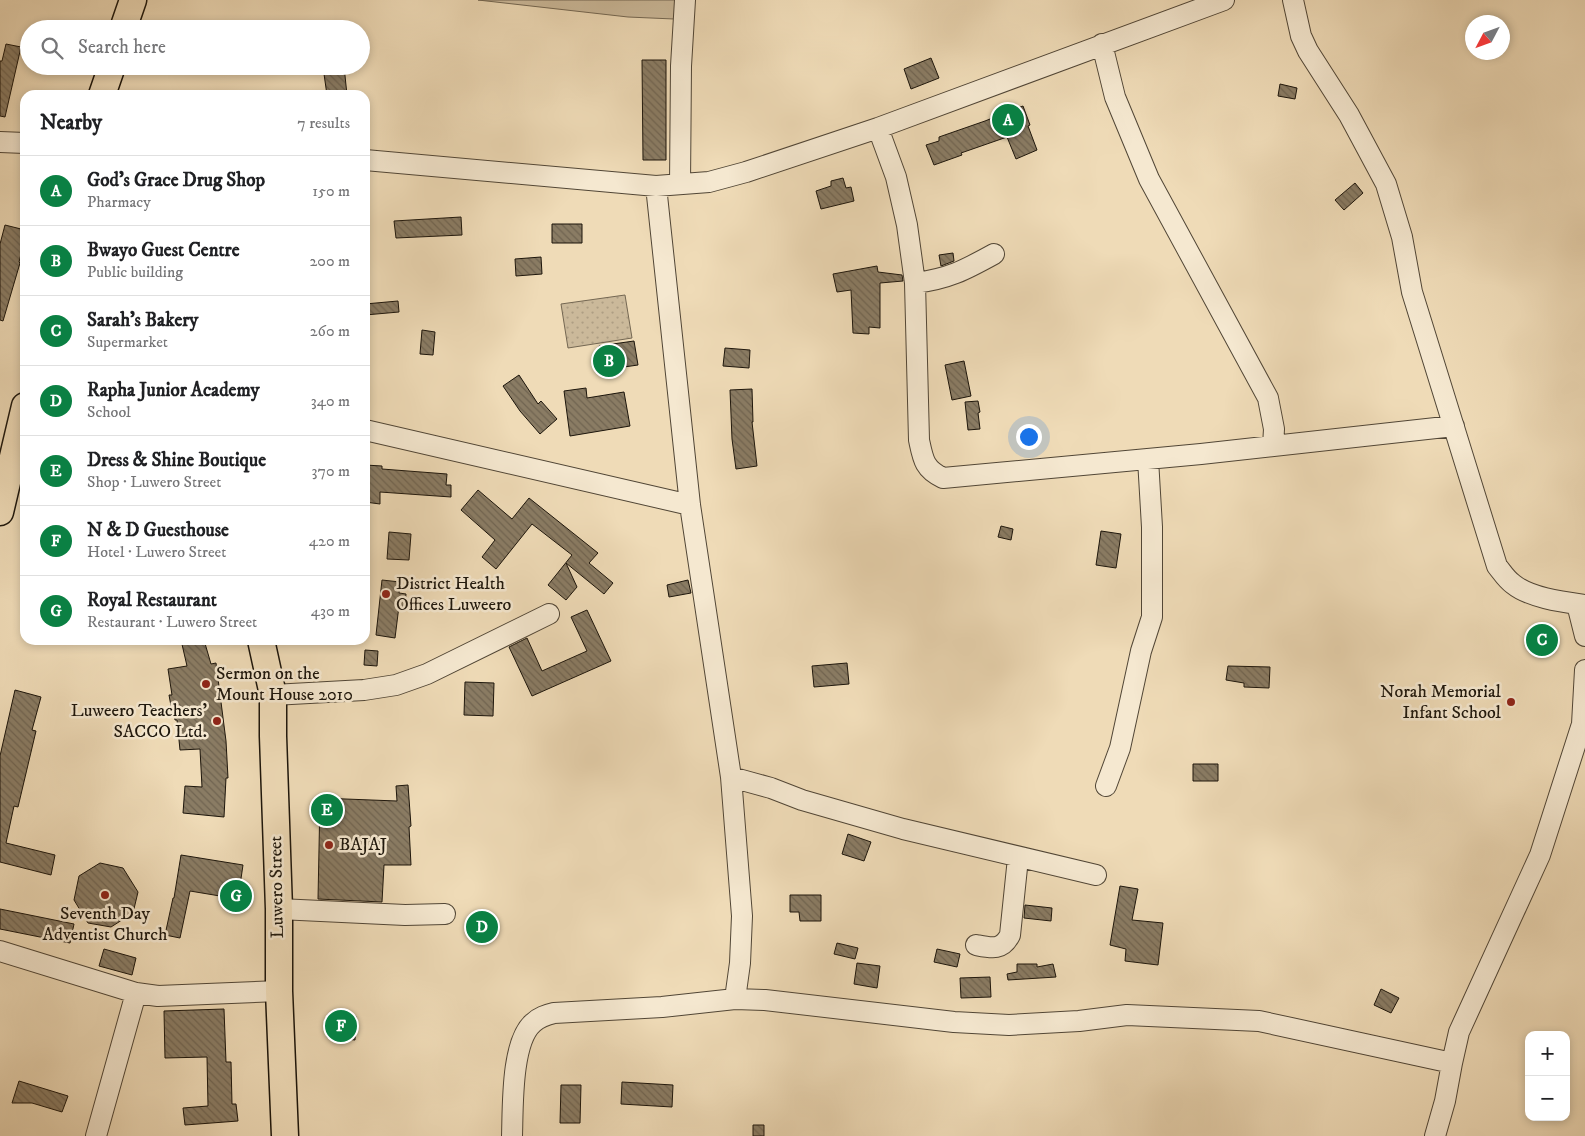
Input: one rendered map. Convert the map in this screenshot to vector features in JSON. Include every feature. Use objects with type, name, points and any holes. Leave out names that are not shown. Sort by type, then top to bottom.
[{"type":"main road","points":[[127,20],[133,0]]},
{"type":"main road","points":[[104,90],[109,75]]},
{"type":"main road","points":[[10,502],[20,438]]},
{"type":"main road","name":"Luwero Street","points":[[262,645],[273,695],[279,991],[285,1136]]},
{"type":"street","points":[[680,184],[681,66],[685,0]]},
{"type":"street","points":[[370,160],[656,186],[709,182],[878,128],[1224,0]]},
{"type":"street","points":[[1293,0],[1301,36],[1308,51],[1349,115],[1386,184],[1402,237],[1412,292],[1497,566],[1513,584],[1523,590],[1535,595],[1581,605],[1585,636]]},
{"type":"street","points":[[1102,44],[1115,97],[1149,180],[1268,398],[1274,429],[1273,446]]},
{"type":"street","points":[[878,128],[896,177],[907,225],[915,283],[919,440],[923,458],[927,467],[934,474],[943,478],[1148,459],[1454,426]]},
{"type":"street","points":[[0,142],[20,143]]},
{"type":"street","points":[[656,186],[690,505],[731,777],[742,916],[740,963],[735,999]]},
{"type":"street","points":[[915,283],[944,278],[959,273],[994,254]]},
{"type":"street","points":[[370,431],[690,505]]},
{"type":"street","points":[[1106,786],[1120,748],[1141,651],[1152,617],[1152,527],[1148,459]]},
{"type":"street","points":[[273,695],[364,690],[396,685],[427,674],[549,614]]},
{"type":"street","points":[[1435,1136],[1445,1101],[1459,1032],[1540,855],[1582,724],[1585,670]]},
{"type":"street","points":[[731,777],[903,829],[991,849],[1018,858],[1096,875]]},
{"type":"street","points":[[976,945],[1001,946],[1010,935],[1018,858]]},
{"type":"street","points":[[278,909],[405,915],[445,914]]},
{"type":"street","points":[[0,950],[136,993],[158,996],[279,991]]},
{"type":"street","points":[[96,1136],[136,993]]},
{"type":"street","points":[[512,1136],[515,1080],[520,1047],[524,1035],[532,1024],[542,1017],[554,1013],[662,1007],[735,999],[764,1000],[954,1022],[1009,1025],[1079,1021],[1127,1015],[1259,1020],[1452,1063]]},
{"type":"shaded area","points":[[478,0],[676,0],[674,19],[628,17]]},
{"type":"shaded area","points":[[625,295],[632,338],[568,348],[561,304]]},
{"type":"building","points":[[6,44],[20,47],[5,117],[0,116],[0,61],[2,61]]},
{"type":"building","points":[[931,58],[939,78],[911,89],[904,69]]},
{"type":"building","points":[[642,60],[666,60],[666,160],[643,160]]},
{"type":"building","points":[[324,75],[345,75],[346,90],[326,90]]},
{"type":"building","points":[[1280,84],[1297,88],[1295,99],[1278,96]]},
{"type":"building","points":[[1023,106],[1037,150],[1016,159],[1007,137],[961,153],[962,155],[934,165],[926,145],[939,141],[939,137]]},
{"type":"building","points":[[843,178],[846,188],[851,187],[854,201],[821,209],[816,191],[831,186],[831,181]]},
{"type":"building","points":[[1355,183],[1363,193],[1344,210],[1335,200]]},
{"type":"building","points":[[461,217],[462,235],[396,238],[394,221]]},
{"type":"building","points":[[552,224],[582,224],[582,243],[552,243]]},
{"type":"building","points":[[5,225],[20,229],[20,263],[3,321],[0,320],[0,244]]},
{"type":"building","points":[[953,253],[954,261],[941,266],[939,255]]},
{"type":"building","points":[[541,257],[542,274],[516,276],[515,259]]},
{"type":"building","points":[[877,266],[878,272],[902,275],[903,281],[880,283],[880,328],[869,327],[869,334],[853,333],[851,290],[837,292],[833,274]]},
{"type":"building","points":[[398,301],[399,312],[370,315],[370,304]]},
{"type":"building","points":[[422,330],[435,332],[433,355],[420,354]]},
{"type":"building","points":[[634,341],[638,365],[603,370],[599,346]]},
{"type":"building","points":[[725,348],[750,350],[749,368],[723,366]]},
{"type":"building","points":[[964,361],[971,396],[952,400],[945,365]]},
{"type":"building","points":[[519,375],[538,404],[541,401],[557,419],[540,434],[520,411],[503,386]]},
{"type":"building","points":[[586,388],[587,398],[624,392],[630,426],[570,436],[564,391]]},
{"type":"building","points":[[752,389],[752,422],[757,466],[736,469],[732,439],[730,390]]},
{"type":"building","points":[[978,401],[980,429],[968,430],[965,402]]},
{"type":"building","points":[[370,465],[382,466],[382,469],[447,474],[446,485],[451,485],[451,497],[380,492],[380,504],[370,503]]},
{"type":"building","points":[[478,490],[512,519],[529,498],[598,553],[589,563],[613,583],[604,594],[566,563],[577,587],[566,600],[548,585],[572,555],[532,524],[496,569],[482,557],[495,540],[461,510]]},
{"type":"building","points":[[1001,526],[1013,529],[1011,540],[998,537]]},
{"type":"building","points":[[1101,531],[1121,534],[1116,568],[1096,565]]},
{"type":"building","points":[[389,532],[411,534],[409,560],[387,559]]},
{"type":"building","points":[[382,580],[400,582],[399,593],[406,594],[405,607],[399,606],[395,638],[376,635]]},
{"type":"building","points":[[688,580],[691,593],[669,597],[667,585]]},
{"type":"building","points":[[587,610],[611,661],[532,696],[509,647],[527,638],[542,671],[587,651],[571,617]]},
{"type":"building","points":[[182,645],[205,645],[211,664],[216,663],[226,741],[228,778],[226,778],[224,817],[183,813],[185,786],[202,787],[200,749],[180,750],[177,720],[175,720],[169,695],[172,695],[168,669],[187,666]]},
{"type":"building","points":[[365,650],[378,651],[377,666],[364,665]]},
{"type":"building","points":[[847,663],[849,684],[814,687],[812,666]]},
{"type":"building","points":[[1228,666],[1270,667],[1269,688],[1244,687],[1244,683],[1226,680]]},
{"type":"building","points":[[465,682],[494,683],[493,716],[464,715]]},
{"type":"building","points":[[15,690],[41,697],[32,730],[36,731],[18,807],[14,806],[6,843],[55,855],[51,875],[0,862],[0,756]]},
{"type":"building","points":[[1193,764],[1218,764],[1218,781],[1193,781]]},
{"type":"building","points":[[408,785],[411,865],[384,865],[382,902],[318,899],[320,798],[397,801],[396,786]]},
{"type":"building","points":[[848,834],[871,842],[864,861],[842,854]]},
{"type":"building","points":[[181,855],[243,865],[238,899],[190,891],[180,938],[165,935],[174,898]]},
{"type":"building","points":[[100,863],[123,868],[138,892],[133,913],[111,927],[88,923],[74,900],[79,876]]},
{"type":"building","points":[[1120,886],[1138,889],[1132,920],[1163,923],[1158,965],[1125,961],[1126,949],[1110,945]]},
{"type":"building","points":[[790,895],[821,895],[821,921],[800,921],[799,912],[790,912]]},
{"type":"building","points":[[1025,905],[1052,908],[1051,921],[1024,918]]},
{"type":"building","points":[[0,909],[74,924],[70,943],[0,929]]},
{"type":"building","points":[[837,943],[858,948],[855,959],[834,954]]},
{"type":"building","points":[[104,949],[136,958],[132,975],[99,966]]},
{"type":"building","points":[[937,949],[960,954],[957,967],[934,962]]},
{"type":"building","points":[[857,963],[880,966],[877,988],[854,984]]},
{"type":"building","points":[[1017,964],[1037,964],[1037,967],[1053,964],[1056,977],[1008,980],[1007,974],[1017,972]]},
{"type":"building","points":[[990,977],[991,997],[961,998],[960,978]]},
{"type":"building","points":[[1381,989],[1399,998],[1391,1013],[1374,1005]]},
{"type":"building","points":[[224,1009],[226,1062],[231,1062],[232,1104],[236,1104],[238,1121],[185,1125],[183,1108],[208,1106],[207,1057],[165,1058],[164,1011]]},
{"type":"building","points":[[328,1014],[356,1016],[355,1040],[327,1037]]},
{"type":"building","points":[[19,1081],[68,1096],[62,1112],[32,1103],[12,1103]]},
{"type":"building","points":[[622,1082],[673,1085],[672,1107],[621,1104]]},
{"type":"building","points":[[561,1085],[581,1085],[580,1123],[560,1123]]},
{"type":"building","points":[[753,1125],[764,1125],[764,1136],[753,1136]]},
{"type":"place","name":"God's Grace Drug Shop","points":[[1008,120]]},
{"type":"place","name":"Bwayo Guest Centre","points":[[609,361]]},
{"type":"place","name":"District Health Offices Luweero","points":[[386,594]]},
{"type":"place","name":"Sarah's Bakery","points":[[1542,640]]},
{"type":"place","name":"Sermon on the Mount House 2010","points":[[206,684]]},
{"type":"place","name":"Norah Memorial Infant School","points":[[1511,702]]},
{"type":"place","name":"Luweero Teachers' SACCO Ltd.","points":[[217,721]]},
{"type":"place","name":"Dress & Shine Boutique","points":[[327,810]]},
{"type":"place","name":"BAJAJ","points":[[329,845]]},
{"type":"place","name":"Seventh Day Adventist Church","points":[[105,895]]},
{"type":"place","name":"Royal Restaurant","points":[[236,896]]},
{"type":"place","name":"Rapha Junior Academy","points":[[482,927]]},
{"type":"place","name":"N & D Guesthouse","points":[[341,1026]]}]
